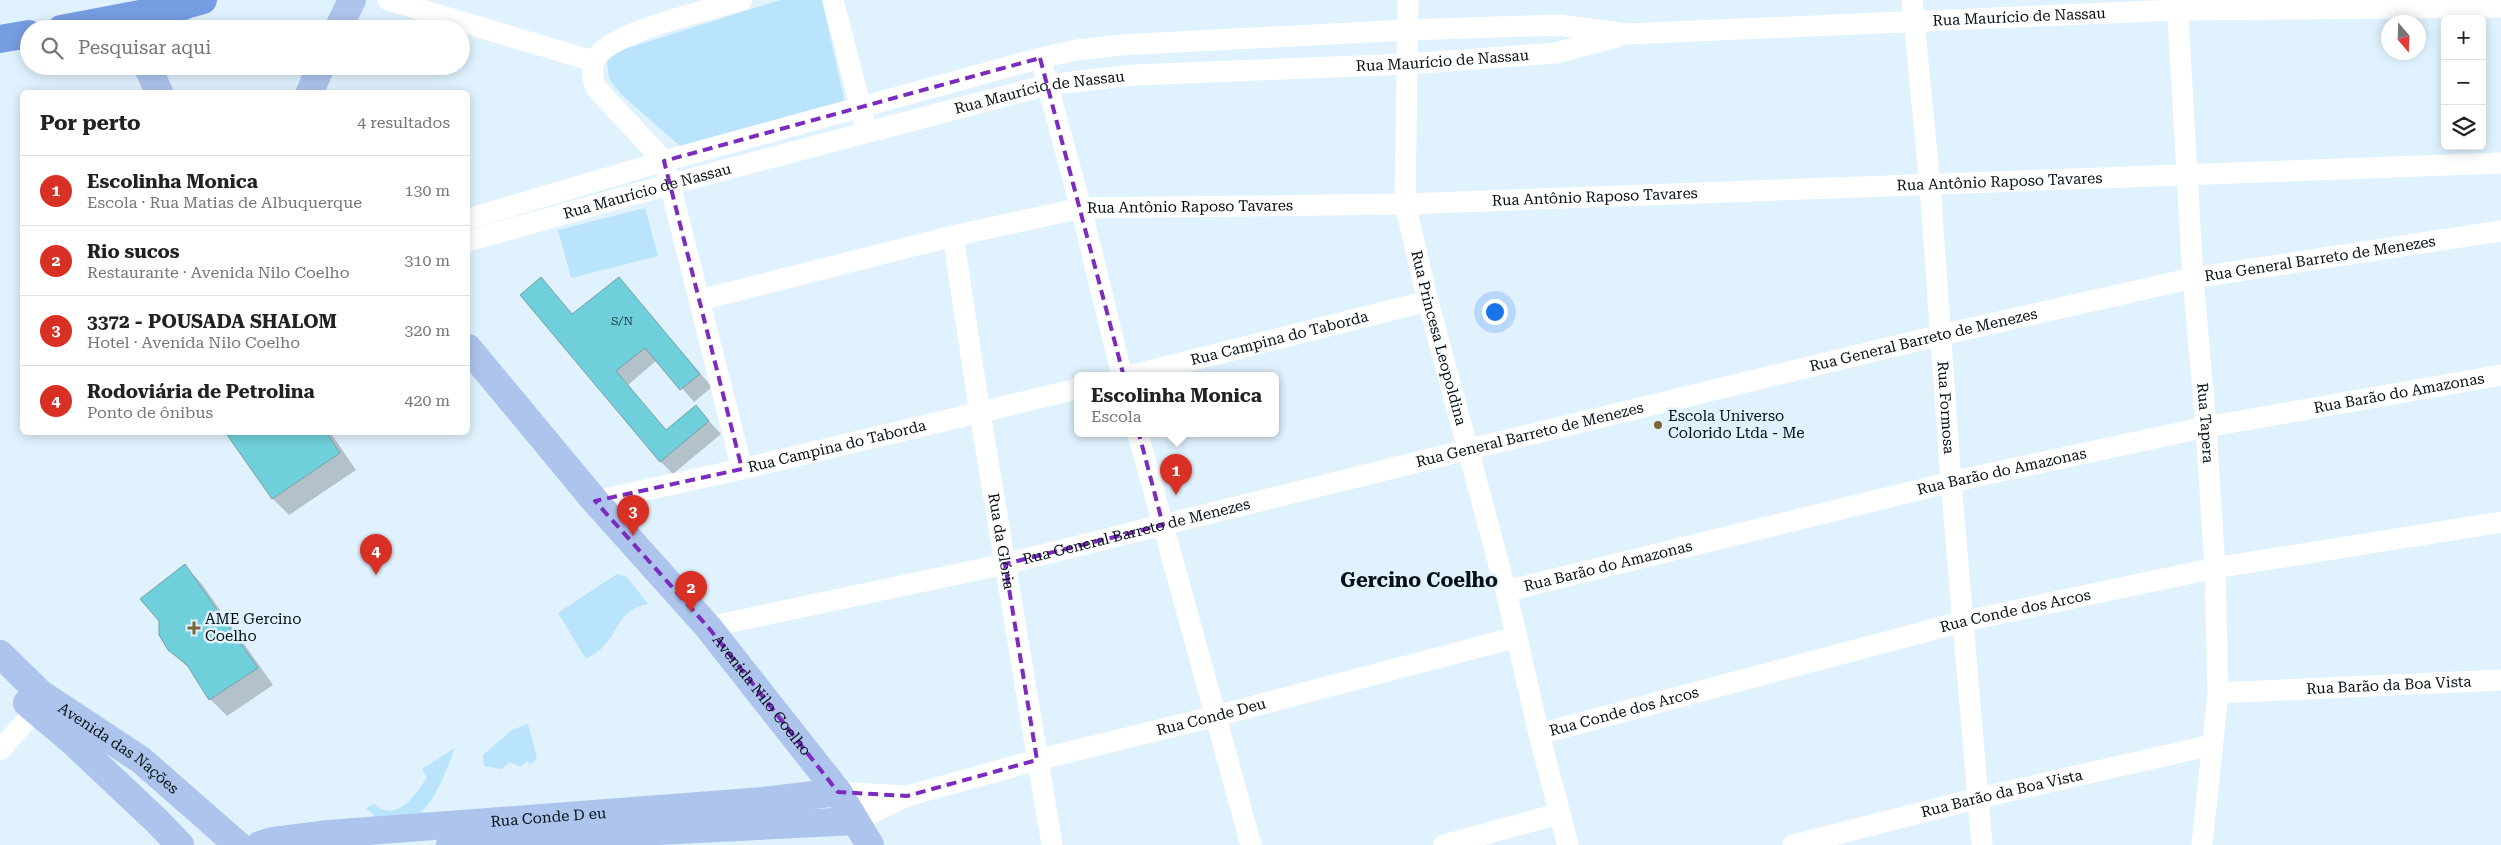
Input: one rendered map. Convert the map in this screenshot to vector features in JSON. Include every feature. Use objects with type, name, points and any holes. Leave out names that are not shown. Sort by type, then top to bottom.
[{"type":"highway","points":[[108,20],[192,3]]},
{"type":"highway","points":[[0,40],[20,36]]},
{"type":"main road","points":[[342,20],[352,0]]},
{"type":"main road","points":[[170,20],[192,3]]},
{"type":"main road","points":[[151,75],[158,90]]},
{"type":"main road","points":[[171,75],[178,90]]},
{"type":"main road","points":[[311,90],[317,75]]},
{"type":"main road","name":"Avenida Nilo Coelho","points":[[470,350],[595,501],[708,628],[838,792],[870,845]]},
{"type":"main road","name":"Avenida das Nações","points":[[0,654],[41,694],[141,760],[238,845]]},
{"type":"main road","name":"Avenida das Nações","points":[[0,676],[35,711],[72,741],[180,845]]},
{"type":"main road","name":"Rua Conde D eu","points":[[450,845],[838,792]]},
{"type":"main road","name":"Rua Conde D eu","points":[[260,845],[305,836],[542,833],[716,837],[855,820]]},
{"type":"street","points":[[388,0],[455,20]]},
{"type":"street","points":[[742,0],[620,38],[598,52],[593,61],[592,75],[596,88],[664,161],[742,469]]},
{"type":"street","points":[[833,0],[867,132]]},
{"type":"street","name":"Rua Princesa Leopoldina","points":[[1408,0],[1405,204],[1428,300],[1470,449],[1506,591],[1558,814],[1568,845]]},
{"type":"street","name":"Rua Formosa","points":[[1912,0],[1930,185],[1951,482],[1965,622],[1982,845]]},
{"type":"street","name":"Rua Maurício de Nassau","points":[[470,218],[664,161],[1040,58],[1077,50],[1131,44],[1408,30],[1560,25],[1627,34],[1914,22],[2177,5],[2501,7]]},
{"type":"street","name":"Rua Tapera","points":[[2177,5],[2193,278],[2206,427],[2215,568],[2218,694],[2202,845]]},
{"type":"street","points":[[470,24],[593,61]]},
{"type":"street","name":"Rua Maurício de Nassau","points":[[470,241],[671,184],[1047,85],[1134,75],[1407,64],[1556,53],[1627,34]]},
{"type":"street","points":[[1040,58],[1081,208],[1121,372]]},
{"type":"street","name":"Rua Antônio Raposo Tavares","points":[[700,300],[953,236],[1081,208],[1405,204],[2501,163]]},
{"type":"street","name":"Rua General Barreto de Menezes","points":[[708,628],[1005,564],[1470,449],[1941,336],[2193,278],[2501,231]]},
{"type":"street","name":"Rua da Glória","points":[[953,236],[980,414],[1052,845]]},
{"type":"street","name":"Rua Campina do Taborda","points":[[1145,372],[1428,300]]},
{"type":"street","name":"Rua Barão do Amazonas","points":[[1506,591],[1951,482],[2206,427],[2501,375]]},
{"type":"street","name":"Rua Campina do Taborda","points":[[595,501],[742,469],[1074,391]]},
{"type":"street","points":[[1139,437],[1251,845]]},
{"type":"street","name":"Rua Conde dos Arcos","points":[[1539,734],[1965,622],[2215,568],[2501,522]]},
{"type":"street","name":"Rua Conde Deu","points":[[855,820],[907,796],[1037,760],[1216,716],[1517,637]]},
{"type":"street","name":"Rua Barão da Boa Vista","points":[[2218,694],[2501,680]]},
{"type":"street","points":[[0,750],[35,711]]},
{"type":"street","name":"Rua Barão da Boa Vista","points":[[1793,845],[1979,798],[2212,745]]},
{"type":"street","name":"Rua Conde Deu","points":[[838,792],[907,796]]},
{"type":"street","points":[[1444,845],[1558,814]]},
{"type":"highlighted area","points":[[1040,58],[1163,525],[1005,564],[1037,760],[907,796],[838,792],[708,627],[595,501],[742,469],[664,161]]},
{"type":"shaded area","points":[[780,0],[822,0],[845,103],[681,147],[621,94],[609,79],[607,61],[619,51]]},
{"type":"shaded area","points":[[645,208],[658,256],[571,278],[558,230]]},
{"type":"shaded area","points":[[617,574],[627,577],[648,604],[630,611],[624,616],[607,643],[586,659],[558,613]]},
{"type":"shaded area","points":[[528,724],[537,758],[531,764],[527,761],[521,767],[510,762],[501,769],[484,766],[483,755],[512,730]]},
{"type":"shaded area","points":[[455,748],[439,787],[421,813],[409,818],[378,819],[366,808],[374,804],[390,811],[398,809],[412,798],[427,777],[422,769]]},
{"type":"building","points":[[541,277],[572,314],[619,277],[700,374],[680,390],[645,348],[616,371],[666,430],[696,405],[709,421],[660,462],[520,295]]},
{"type":"building","points":[[227,435],[328,435],[340,453],[272,499]]},
{"type":"building","name":"AME Gercino Coelho","points":[[185,564],[258,668],[209,700],[187,665],[168,650],[159,635],[159,621],[140,599]]},
{"type":"place","name":"Escola Universo Colorido Ltda - Me","points":[[1658,425]]},
{"type":"place","name":"Escolinha Monica","points":[[1176,495]]},
{"type":"place","name":"3372 - POUSADA SHALOM","points":[[633,536]]},
{"type":"place","name":"Rodoviária de Petrolina","points":[[376,575]]},
{"type":"place","name":"Rio sucos","points":[[691,612]]},
{"type":"place","name":"AME Gercino Coelho","points":[[194,628]]},
{"type":"district","name":"Gercino Coelho","points":[[1419,580]]}]
